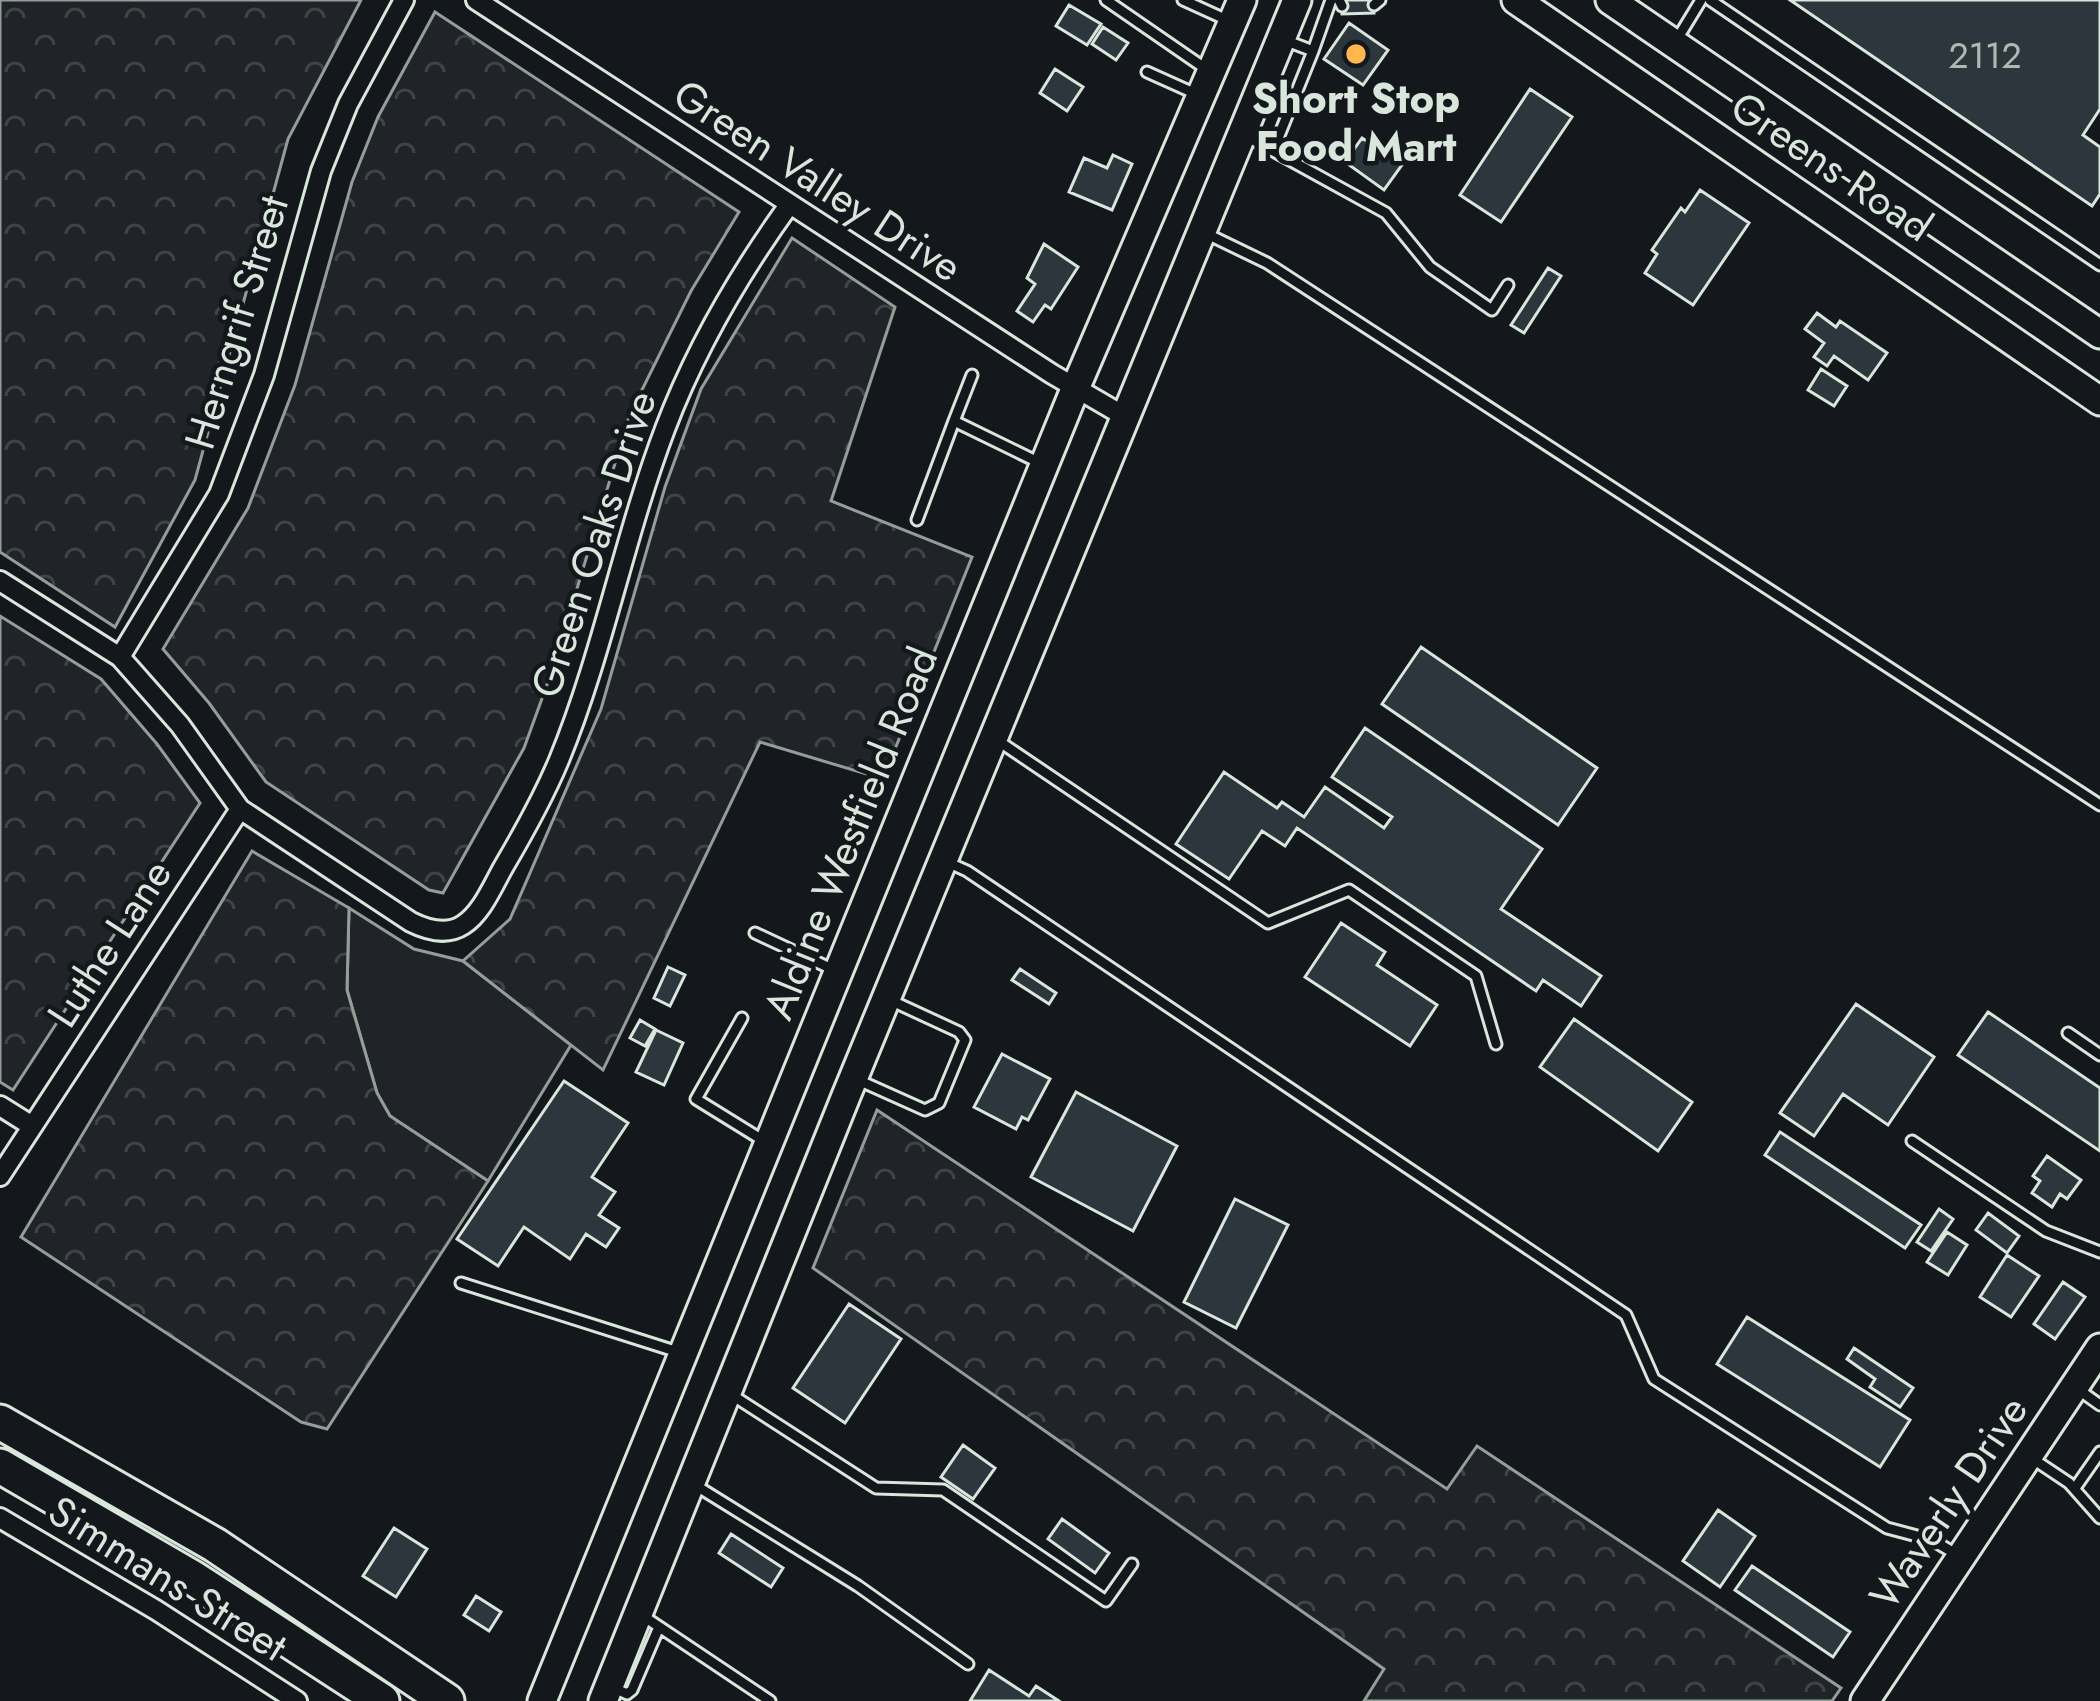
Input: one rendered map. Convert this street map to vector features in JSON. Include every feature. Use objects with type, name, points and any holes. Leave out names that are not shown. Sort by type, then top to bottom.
[{"type":"highway","points":[[0,1422],[214,1545],[444,1699]]},
{"type":"highway","points":[[0,1466],[194,1579],[382,1701]]},
{"type":"main road","points":[[606,1694],[649,1620],[690,1483],[1297,0]]},
{"type":"main road","name":"Greens Road","points":[[1516,0],[2100,400]]},
{"type":"main road","name":"Greens Road","points":[[1610,0],[2097,327]]},
{"type":"main road","name":"Aldine Westfield Road","points":[[542,1701],[1075,389],[1237,11]]},
{"type":"main road","points":[[1645,89],[1674,44]]},
{"type":"main road","points":[[2062,374],[2097,327]]},
{"type":"main road","points":[[933,745],[981,765]]},
{"type":"main road","name":"Waverly Drive","points":[[1865,1701],[2100,1348]]},
{"type":"street","name":"Herngrif Street","points":[[120,657],[219,494],[264,375],[321,171],[348,104],[404,0]]},
{"type":"street","name":"Green Valley Drive","points":[[476,0],[1075,389],[1124,416]]},
{"type":"street","name":"Green Oaks Drive","points":[[240,808],[429,931],[452,930],[477,912],[558,763],[665,428],[688,376],[761,244],[790,205]]},
{"type":"street","points":[[0,581],[120,657],[180,725],[240,808]]},
{"type":"street","name":"Luthe Lane","points":[[0,1176],[240,808]]},
{"type":"street","points":[[0,1106],[32,1126]]},
{"type":"street","name":"Simmans Street","points":[[0,1518],[297,1701]]},
{"type":"lane","points":[[1106,0],[1206,84]]},
{"type":"lane","points":[[1126,14],[1135,0]]},
{"type":"lane","points":[[1183,0],[1237,11]]},
{"type":"lane","points":[[1674,44],[1706,0],[2100,265]]},
{"type":"lane","points":[[1274,148],[1337,2]]},
{"type":"lane","points":[[1281,39],[1313,51]]},
{"type":"lane","points":[[1147,72],[1206,84]]},
{"type":"lane","points":[[1241,134],[1386,213],[1430,267],[1492,310],[1508,285]]},
{"type":"lane","points":[[1201,231],[1268,263],[2100,805]]},
{"type":"lane","points":[[917,520],[972,375]]},
{"type":"lane","points":[[954,421],[1045,466]]},
{"type":"lane","points":[[993,737],[1268,923],[1349,890],[1476,976],[1496,1044]]},
{"type":"lane","points":[[942,860],[968,871],[1626,1315],[1654,1378],[1887,1528],[1932,1540],[1962,1558]]},
{"type":"lane","points":[[755,933],[839,973]]},
{"type":"lane","points":[[854,1078],[925,1110],[939,1103],[965,1040],[959,1032],[886,998]]},
{"type":"lane","points":[[742,1018],[696,1099],[769,1144]]},
{"type":"lane","points":[[2068,1033],[2100,1054]]},
{"type":"lane","points":[[1912,1141],[2046,1231],[2100,1252]]},
{"type":"lane","points":[[461,1282],[683,1354]]},
{"type":"lane","points":[[2074,1387],[2100,1405]]},
{"type":"lane","points":[[727,1392],[876,1487],[944,1490],[1106,1601],[1132,1564]]},
{"type":"lane","points":[[2074,1488],[2100,1452]]},
{"type":"lane","points":[[2030,1456],[2074,1488],[2100,1518]]},
{"type":"lane","points":[[690,1483],[858,1586],[968,1664]]},
{"type":"lane","points":[[649,1620],[770,1701]]},
{"type":"green space","points":[[0,0],[361,0],[288,139],[195,480],[115,627],[0,552]]},
{"type":"green space","points":[[435,12],[739,212],[691,291],[630,414],[524,748],[443,893],[429,890],[266,782],[163,649],[248,508],[295,385],[352,182],[378,117]]},
{"type":"green space","points":[[792,238],[895,307],[831,501],[972,557],[883,779],[760,742],[603,1070],[463,961],[510,919],[601,709],[665,487],[701,389]]},
{"type":"green space","points":[[0,616],[101,679],[200,803],[13,1090],[0,1082]]},
{"type":"green space","points":[[252,851],[349,908],[347,990],[377,1093],[390,1116],[488,1181],[327,1429],[301,1422],[21,1237]]},
{"type":"green space","points":[[349,908],[414,949],[463,961],[571,1045],[488,1181],[390,1116],[377,1093],[347,990]]},
{"type":"green space","points":[[877,1110],[1447,1489],[1477,1446],[1841,1688],[1832,1701],[1364,1701],[1384,1669],[813,1268]]},
{"type":"building","points":[[1342,0],[1374,0],[1374,13],[1342,14]]},
{"type":"building","points":[[1790,0],[2100,0],[2100,109],[2083,135],[2100,147],[2100,194],[2092,206]]},
{"type":"building","points":[[1069,5],[1101,24],[1087,45],[1056,26]]},
{"type":"building","name":"Short Stop Food Mart","points":[[1349,23],[1388,50],[1363,85],[1324,59]]},
{"type":"building","points":[[1103,27],[1128,43],[1116,60],[1092,44]]},
{"type":"building","points":[[1055,69],[1083,87],[1067,111],[1040,93]]},
{"type":"building","points":[[1530,89],[1572,117],[1501,222],[1460,195]]},
{"type":"building","points":[[1362,138],[1402,165],[1384,190],[1345,162]]},
{"type":"building","points":[[1113,155],[1132,164],[1112,210],[1069,192],[1084,158],[1107,168]]},
{"type":"building","points":[[1700,190],[1749,223],[1693,305],[1645,273],[1657,254],[1652,250]]},
{"type":"building","points":[[1044,244],[1078,267],[1051,309],[1045,305],[1033,322],[1017,311],[1035,284],[1027,278]]},
{"type":"building","points":[[1548,268],[1561,276],[1524,333],[1511,325]]},
{"type":"building","points":[[1817,313],[1836,327],[1840,321],[1887,353],[1868,380],[1834,356],[1827,366],[1814,357],[1824,343],[1805,329]]},
{"type":"building","points":[[1821,369],[1847,386],[1834,406],[1808,390]]},
{"type":"building","points":[[1421,647],[1597,768],[1558,825],[1382,704]]},
{"type":"building","points":[[1365,728],[1542,849],[1501,909],[1601,976],[1581,1006],[1543,980],[1536,991],[1297,828],[1285,846],[1262,831],[1229,879],[1176,844],[1224,772],[1277,808],[1282,802],[1304,817],[1325,787],[1384,828],[1392,817],[1332,777]]},
{"type":"building","points":[[1341,923],[1385,952],[1377,965],[1437,1005],[1410,1046],[1305,977]]},
{"type":"building","points":[[668,967],[685,975],[670,1006],[654,998]]},
{"type":"building","points":[[1020,969],[1056,993],[1049,1004],[1012,980]]},
{"type":"building","points":[[1856,1004],[1934,1057],[1888,1125],[1843,1094],[1814,1136],[1780,1113]]},
{"type":"building","points":[[1988,1012],[2100,1088],[2100,1151],[1958,1055]]},
{"type":"building","points":[[1574,1019],[1692,1102],[1658,1151],[1540,1067]]},
{"type":"building","points":[[640,1020],[655,1029],[645,1046],[630,1038]]},
{"type":"building","points":[[656,1030],[683,1043],[664,1085],[636,1072]]},
{"type":"building","points":[[1002,1054],[1050,1079],[1028,1120],[1022,1117],[1016,1129],[974,1107]]},
{"type":"building","points":[[564,1081],[628,1123],[592,1177],[615,1192],[599,1215],[619,1228],[606,1247],[586,1234],[570,1259],[524,1227],[498,1266],[457,1239]]},
{"type":"building","points":[[1076,1092],[1177,1146],[1133,1231],[1031,1177]]},
{"type":"building","points":[[1780,1132],[1921,1225],[1905,1248],[1765,1155]]},
{"type":"building","points":[[2047,1156],[2081,1180],[2067,1199],[2060,1194],[2052,1207],[2032,1193],[2040,1181],[2033,1176]]},
{"type":"building","points":[[1235,1199],[1288,1225],[1236,1328],[1184,1302]]},
{"type":"building","points":[[1939,1209],[1953,1219],[1931,1251],[1917,1242]]},
{"type":"building","points":[[1988,1213],[2019,1236],[2007,1253],[1976,1230]]},
{"type":"building","points":[[1947,1232],[1967,1245],[1948,1275],[1927,1262]]},
{"type":"building","points":[[2007,1255],[2039,1276],[2011,1317],[1980,1297]]},
{"type":"building","points":[[2063,1282],[2085,1297],[2055,1339],[2034,1324]]},
{"type":"building","points":[[849,1304],[901,1339],[845,1423],[793,1388]]},
{"type":"building","points":[[1747,1317],[1910,1420],[1880,1467],[1717,1364]]},
{"type":"building","points":[[1854,1348],[1913,1388],[1900,1407],[1870,1387],[1875,1379],[1847,1359]]},
{"type":"building","points":[[963,1445],[995,1468],[973,1499],[941,1477]]},
{"type":"building","points":[[1718,1510],[1755,1536],[1720,1587],[1683,1561]]},
{"type":"building","points":[[1062,1519],[1109,1553],[1095,1573],[1048,1539]]},
{"type":"building","points":[[394,1528],[427,1549],[396,1597],[363,1576]]},
{"type":"building","points":[[731,1534],[783,1568],[771,1587],[719,1553]]},
{"type":"building","points":[[1752,1566],[1850,1632],[1833,1657],[1735,1590]]},
{"type":"building","points":[[476,1596],[501,1612],[489,1631],[464,1615]]},
{"type":"building","points":[[989,1670],[1029,1696],[1036,1686],[1059,1701],[970,1701]]},
{"type":"place","name":"Short Stop Food Mart","points":[[1356,54]]}]
